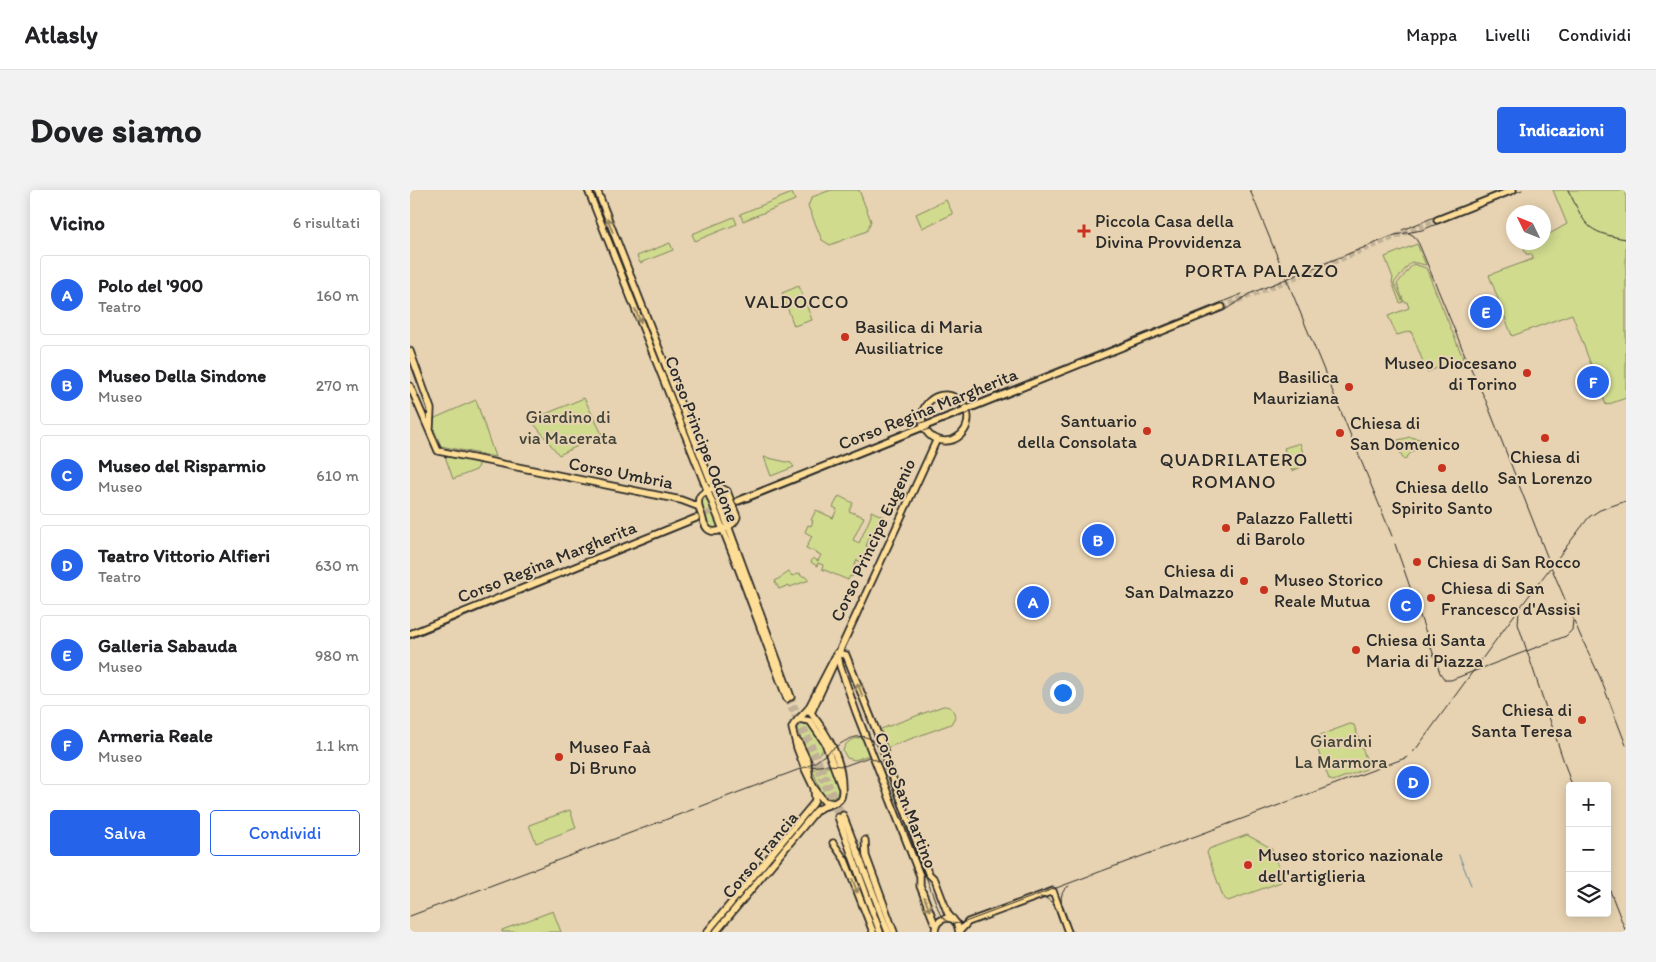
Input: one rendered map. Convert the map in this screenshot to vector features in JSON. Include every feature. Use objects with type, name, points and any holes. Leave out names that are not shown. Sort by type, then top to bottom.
[{"type":"main road","name":"Corso Principe Oddone","points":[[588,190],[710,490],[789,698]]},
{"type":"main road","name":"Corso Principe Oddone","points":[[597,190],[710,490]]},
{"type":"main road","points":[[1437,219],[1512,190]]},
{"type":"main road","name":"Corso Regina Margherita","points":[[738,501],[1222,306]]},
{"type":"main road","points":[[410,351],[432,411],[430,432]]},
{"type":"main road","points":[[410,386],[430,432]]},
{"type":"main road","points":[[938,396],[954,396],[967,409],[968,422],[966,428],[961,435],[949,440],[937,439],[929,434],[924,426],[922,419],[924,410],[929,401],[938,396]]},
{"type":"main road","name":"Corso Umbria","points":[[430,432],[438,451],[681,500],[697,506]]},
{"type":"main road","name":"Corso Principe Eugenio","points":[[798,720],[810,711],[830,663],[837,653],[937,439]]},
{"type":"main road","name":"Corso Principe Oddone","points":[[697,506],[707,528],[714,532],[735,522],[737,514],[727,491],[720,487],[710,490]]},
{"type":"main road","points":[[697,506],[698,498],[710,490]]},
{"type":"main road","name":"Corso Umbria","points":[[681,500],[698,498]]},
{"type":"main road","name":"Corso Regina Margherita","points":[[410,634],[696,518]]},
{"type":"main road","name":"Corso San Martino","points":[[936,929],[920,886],[920,876],[863,729],[837,653],[846,655],[884,750],[924,864],[931,877],[935,880],[948,914],[957,924],[959,932]]},
{"type":"main road","points":[[810,711],[825,738]]},
{"type":"main road","points":[[798,720],[810,720],[825,738],[833,748],[843,781],[841,797],[832,803],[824,801],[814,788],[809,776],[808,762],[792,728],[798,720]]},
{"type":"main road","name":"Corso Francia","points":[[707,932],[813,804],[815,800],[814,788]]},
{"type":"main road","name":"Corso Francia","points":[[716,932],[816,811],[832,803]]},
{"type":"main road","points":[[880,932],[841,816],[888,932]]},
{"type":"main road","points":[[865,840],[866,856],[894,932]]},
{"type":"main road","points":[[833,843],[846,860],[873,932]]},
{"type":"main road","points":[[936,929],[942,919],[949,918],[968,922],[1053,891],[1068,932]]},
{"type":"main road","points":[[959,932],[968,922]]},
{"type":"green space","points":[[831,190],[859,190],[871,221],[867,231],[830,245],[822,240],[808,206],[812,197]]},
{"type":"green space","points":[[1553,190],[1626,190],[1626,398],[1606,405],[1572,314],[1512,336],[1489,275],[1533,259],[1532,254],[1526,254],[1524,250],[1551,250],[1551,233],[1567,224]]},
{"type":"green space","points":[[792,193],[795,200],[743,221],[740,214]]},
{"type":"green space","points":[[946,200],[953,214],[922,228],[916,214]]},
{"type":"green space","points":[[734,217],[737,224],[695,241],[692,234]]},
{"type":"green space","points":[[670,243],[673,250],[640,263],[637,256]]},
{"type":"green space","points":[[1417,244],[1426,265],[1411,262],[1394,283],[1403,302],[1400,303],[1385,257]]},
{"type":"green space","points":[[1413,264],[1426,268],[1463,358],[1427,372],[1411,331],[1397,335],[1388,316],[1409,308],[1407,302],[1404,302],[1397,284]]},
{"type":"green space","points":[[799,286],[812,320],[794,326],[782,293]]},
{"type":"green space","name":"Giardino di via Macerata","points":[[584,398],[602,434],[559,455],[531,420]]},
{"type":"green space","points":[[476,400],[495,457],[441,446],[432,425],[435,418]]},
{"type":"green space","points":[[1410,437],[1424,440],[1404,460],[1395,441]]},
{"type":"green space","points":[[1300,443],[1306,463],[1304,466],[1292,471],[1284,448]]},
{"type":"green space","points":[[445,456],[476,461],[479,466],[476,470],[453,479]]},
{"type":"green space","points":[[764,457],[791,463],[794,467],[771,476]]},
{"type":"green space","points":[[703,496],[706,496],[718,527],[712,528],[708,523],[700,505]]},
{"type":"green space","points":[[839,496],[853,503],[849,511],[864,517],[853,540],[859,543],[871,516],[871,511],[884,517],[874,538],[870,536],[866,546],[870,548],[863,563],[857,560],[852,577],[850,576],[848,580],[822,569],[823,565],[818,563],[817,566],[811,562],[813,558],[818,561],[821,555],[806,548],[812,536],[805,532],[808,525],[811,526],[813,521],[811,520],[816,510],[833,518],[837,509],[833,507]]},
{"type":"green space","points":[[789,572],[792,576],[800,573],[801,576],[809,580],[779,589],[775,581]]},
{"type":"green space","points":[[943,706],[950,707],[954,712],[955,717],[951,724],[886,748],[881,729]]},
{"type":"green space","points":[[805,722],[809,723],[825,748],[815,757],[808,759],[797,728],[798,725]]},
{"type":"green space","name":"Giardini La Marmora","points":[[1350,724],[1354,725],[1368,764],[1366,769],[1333,781],[1329,779],[1314,740],[1315,737]]},
{"type":"green space","points":[[862,737],[869,755],[855,760],[847,758],[843,751],[846,745]]},
{"type":"green space","points":[[816,767],[832,767],[838,790],[837,796],[828,799],[823,796],[813,771]]},
{"type":"green space","points":[[570,810],[576,828],[536,843],[529,825]]},
{"type":"green space","points":[[1247,835],[1271,848],[1283,878],[1281,882],[1228,901],[1224,899],[1207,853],[1209,849]]},
{"type":"green space","points":[[553,911],[561,932],[502,932],[502,930]]},
{"type":"waterway","points":[[1459,855],[1471,885]]},
{"type":"tunnel","points":[[1222,307],[1437,220]]},
{"type":"tunnel","points":[[698,517],[738,501]]},
{"type":"tunnel","points":[[791,697],[843,815]]},
{"type":"tunnel","points":[[787,699],[838,817]]},
{"type":"tram line","points":[[1250,190],[1392,536]]},
{"type":"tram line","points":[[1402,230],[1502,190]]},
{"type":"tram line","points":[[740,505],[1225,310],[1249,294],[1395,235],[1422,230],[1522,190]]},
{"type":"tram line","points":[[1568,190],[1588,225],[1601,233],[1626,239]]},
{"type":"tram line","points":[[1407,232],[1414,236],[1419,244],[1486,401],[1552,569],[1600,677],[1626,745]]},
{"type":"tram line","points":[[737,497],[1242,294]]},
{"type":"tram line","points":[[410,916],[808,766],[842,743],[860,736],[869,738],[877,745],[940,914],[951,923],[965,922],[1408,757],[1416,749],[1589,517],[1600,510],[1626,501]]},
{"type":"tram line","points":[[410,630],[694,515]]},
{"type":"tram line","points":[[410,639],[697,522]]},
{"type":"tram line","points":[[1395,544],[1440,673],[1445,680],[1451,680],[1566,636],[1572,630],[1573,620]]},
{"type":"tram line","points":[[1519,611],[1518,624],[1571,782]]},
{"type":"tram line","points":[[810,767],[826,765],[844,766],[869,757],[878,761],[883,769]]},
{"type":"tram line","points":[[1069,886],[1064,890],[1061,901],[1064,914],[1072,932]]},
{"type":"tram line","points":[[1611,893],[1626,932]]},
{"type":"tram line","points":[[1040,897],[1046,898],[1054,905],[1064,932]]},
{"type":"place","name":"Piccola Casa della Divina Provvidenza","points":[[1084,231]]},
{"type":"place","name":"Galleria Sabauda","points":[[1486,312]]},
{"type":"place","name":"Basilica di Maria Ausiliatrice","points":[[845,337]]},
{"type":"place","name":"Museo Diocesano di Torino","points":[[1527,373]]},
{"type":"place","name":"Armeria Reale","points":[[1593,382]]},
{"type":"place","name":"Basilica Mauriziana","points":[[1349,387]]},
{"type":"place","name":"Santuario della Consolata","points":[[1147,431]]},
{"type":"place","name":"Chiesa di San Domenico","points":[[1340,433]]},
{"type":"place","name":"Chiesa di San Lorenzo","points":[[1545,438]]},
{"type":"place","name":"Chiesa dello Spirito Santo","points":[[1442,468]]},
{"type":"place","name":"Palazzo Falletti di Barolo","points":[[1226,528]]},
{"type":"place","name":"Museo Della Sindone","points":[[1098,540]]},
{"type":"place","name":"Chiesa di San Rocco","points":[[1417,562]]},
{"type":"place","name":"Chiesa di San Dalmazzo","points":[[1244,581]]},
{"type":"place","name":"Museo Storico Reale Mutua","points":[[1264,590]]},
{"type":"place","name":"Chiesa di San Francesco d'Assisi","points":[[1431,598]]},
{"type":"place","name":"Polo del '900","points":[[1033,602]]},
{"type":"place","name":"Museo del Risparmio","points":[[1406,605]]},
{"type":"place","name":"Chiesa di Santa Maria di Piazza","points":[[1356,650]]},
{"type":"place","name":"Chiesa di Santa Teresa","points":[[1582,720]]},
{"type":"place","name":"Museo Faà Di Bruno","points":[[559,757]]},
{"type":"place","name":"Teatro Vittorio Alfieri","points":[[1413,782]]},
{"type":"place","name":"Museo storico nazionale dell'artiglieria","points":[[1248,865]]},
{"type":"district","name":"PORTA PALAZZO","points":[[1262,270]]},
{"type":"district","name":"VALDOCCO","points":[[797,301]]},
{"type":"district","name":"QUADRILATERO ROMANO","points":[[1234,470]]}]
